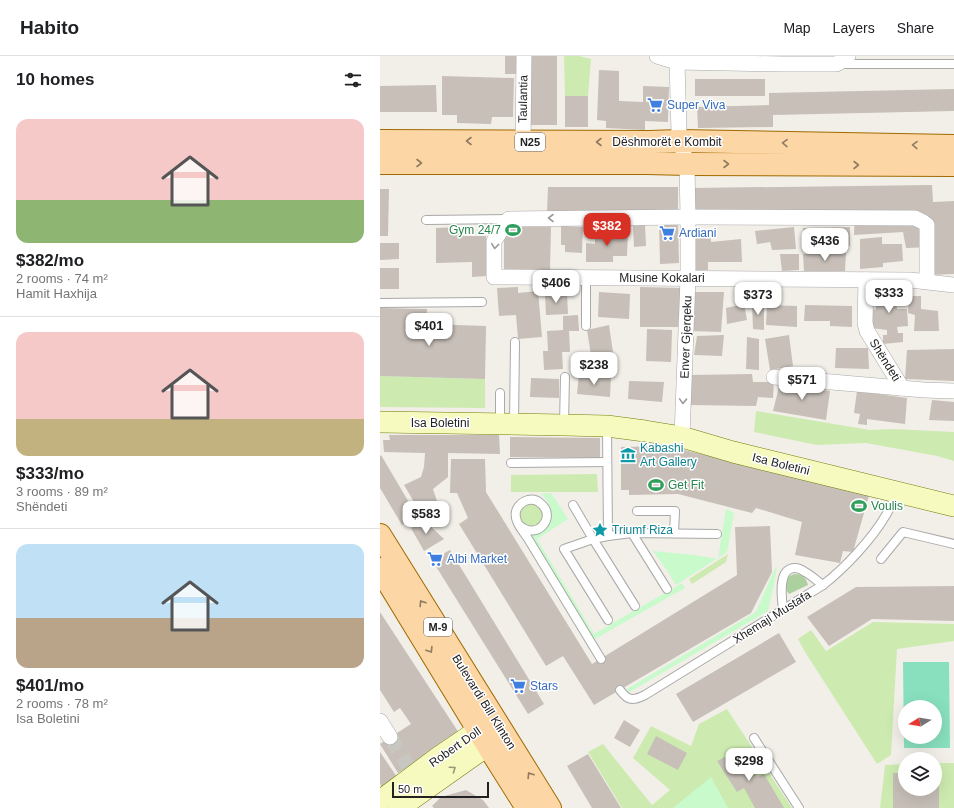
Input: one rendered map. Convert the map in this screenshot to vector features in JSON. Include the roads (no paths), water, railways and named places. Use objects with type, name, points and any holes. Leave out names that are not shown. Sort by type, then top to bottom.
[{"type":"main road","name":"Dëshmorët e Kombit","points":[[380,141],[523,142],[679,137],[954,146]]},
{"type":"main road","name":"Dëshmorët e Kombit","points":[[380,163],[624,163],[954,166]]},
{"type":"main road","name":"Bulevardi Bill Klinton","points":[[380,535],[492,733],[528,808]]},
{"type":"main road","name":"Bulevardi Bill Klinton","points":[[380,569],[492,733],[550,808]]},
{"type":"street","name":"Taulantia","points":[[523,142],[524,56]]},
{"type":"street","points":[[657,56],[677,62],[782,64],[842,60]]},
{"type":"street","name":"Enver Gjerqeku","points":[[677,62],[679,137],[687,164],[688,218],[688,278],[682,437]]},
{"type":"street","points":[[509,219],[915,218],[926,225],[927,281]]},
{"type":"street","name":"Musine Kokalari","points":[[509,219],[494,241],[494,278],[910,280],[954,285]]},
{"type":"street","name":"Shëndeti","points":[[866,280],[865,323],[867,331],[902,388],[954,391]]},
{"type":"street","points":[[774,377],[902,388]]},
{"type":"street","name":"Isa Boletini","points":[[380,422],[507,423],[606,426],[645,431],[682,437],[733,452],[954,506]]},
{"type":"street","points":[[380,721],[390,737]]},
{"type":"street","name":"Robert Doll","points":[[380,801],[416,777],[492,733]]},
{"type":"street","name":"Robert Doll","points":[[399,808],[416,777]]},
{"type":"lane","points":[[842,60],[954,64]]},
{"type":"lane","points":[[426,220],[509,219]]},
{"type":"lane","points":[[586,278],[586,326]]},
{"type":"lane","points":[[380,303],[482,302]]},
{"type":"lane","points":[[507,423],[514,342]]},
{"type":"lane","points":[[564,425],[565,376]]},
{"type":"lane","points":[[500,393],[507,423]]},
{"type":"lane","points":[[606,426],[608,536]]},
{"type":"lane","points":[[511,463],[607,462]]},
{"type":"lane","name":"Xhemajl Mustafa","points":[[620,690],[629,698],[634,700],[639,698],[834,577],[874,532],[886,515],[898,492]]},
{"type":"lane","points":[[573,505],[635,606]]},
{"type":"lane","points":[[637,511],[674,511],[674,533]]},
{"type":"lane","points":[[519,525],[601,659]]},
{"type":"lane","points":[[881,559],[903,532],[954,544]]},
{"type":"lane","points":[[632,533],[667,588]]},
{"type":"lane","points":[[608,620],[564,549],[593,539],[632,533],[717,534]]},
{"type":"lane","points":[[783,610],[782,580],[784,574],[788,570],[793,568],[799,569],[822,585]]},
{"type":"lane","points":[[754,738],[799,808]]},
{"type":"tunnel","points":[[390,737],[408,766]]},
{"type":"place","name":"Super Viva","points":[[655,105]]},
{"type":"place","name":"Gym 24/7","points":[[513,230]]},
{"type":"place","name":"Ardiani","points":[[667,233]]},
{"type":"place","name":"Kabashi Art Gallery","points":[[628,455]]},
{"type":"place","name":"Get Fit","points":[[656,485]]},
{"type":"place","name":"Voulis","points":[[859,506]]},
{"type":"place","name":"Triumf Riza","points":[[600,530]]},
{"type":"place","name":"Albi Market","points":[[435,559]]},
{"type":"place","name":"Stars","points":[[518,686]]}]
